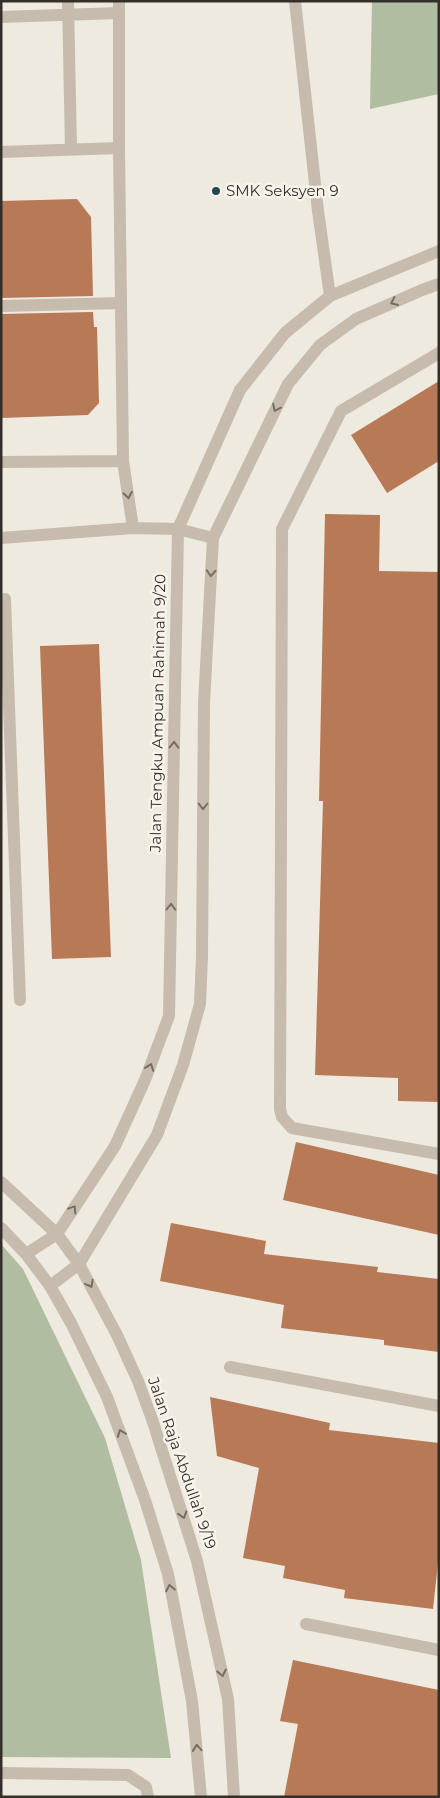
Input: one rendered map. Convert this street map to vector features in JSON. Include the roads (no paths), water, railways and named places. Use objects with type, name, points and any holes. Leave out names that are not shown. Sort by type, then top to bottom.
[{"type":"street","points":[[68,1],[71,149]]},
{"type":"street","points":[[295,1],[318,211],[330,296]]},
{"type":"street","points":[[1,17],[69,16],[119,7],[123,461],[133,528]]},
{"type":"street","points":[[1,152],[119,148]]},
{"type":"street","name":"Jalan Tengku Ampuan Rahimah 9/20","points":[[26,1254],[56,1234],[115,1146],[146,1080],[169,1016],[178,529],[240,390],[285,333],[330,296],[439,251]]},
{"type":"street","points":[[50,1286],[79,1264],[157,1135],[183,1065],[200,1004],[204,703],[213,538],[288,384],[320,345],[356,319],[439,284]]},
{"type":"street","points":[[1,306],[121,302]]},
{"type":"street","points":[[439,353],[341,411],[282,529],[280,1079],[280,1109],[282,1117],[292,1128],[439,1154]]},
{"type":"street","points":[[1,462],[123,461]]},
{"type":"street","points":[[1,538],[133,528],[178,529],[213,538]]},
{"type":"street","points":[[4,599],[7,805],[20,1000]]},
{"type":"street","name":"Jalan Raja Abdullah 9/19","points":[[1,1182],[56,1234],[79,1264],[138,1381],[175,1488],[197,1562],[228,1699],[234,1797]]},
{"type":"street","points":[[1,1228],[26,1254],[50,1286],[71,1323],[107,1397],[145,1500],[168,1574],[192,1701],[201,1797]]},
{"type":"street","points":[[230,1367],[439,1406]]},
{"type":"street","points":[[306,1624],[439,1650]]},
{"type":"street","points":[[1,1774],[128,1775],[146,1787],[148,1797]]},
{"type":"place","name":"SMK Seksyen 9","points":[[216,191]]}]
